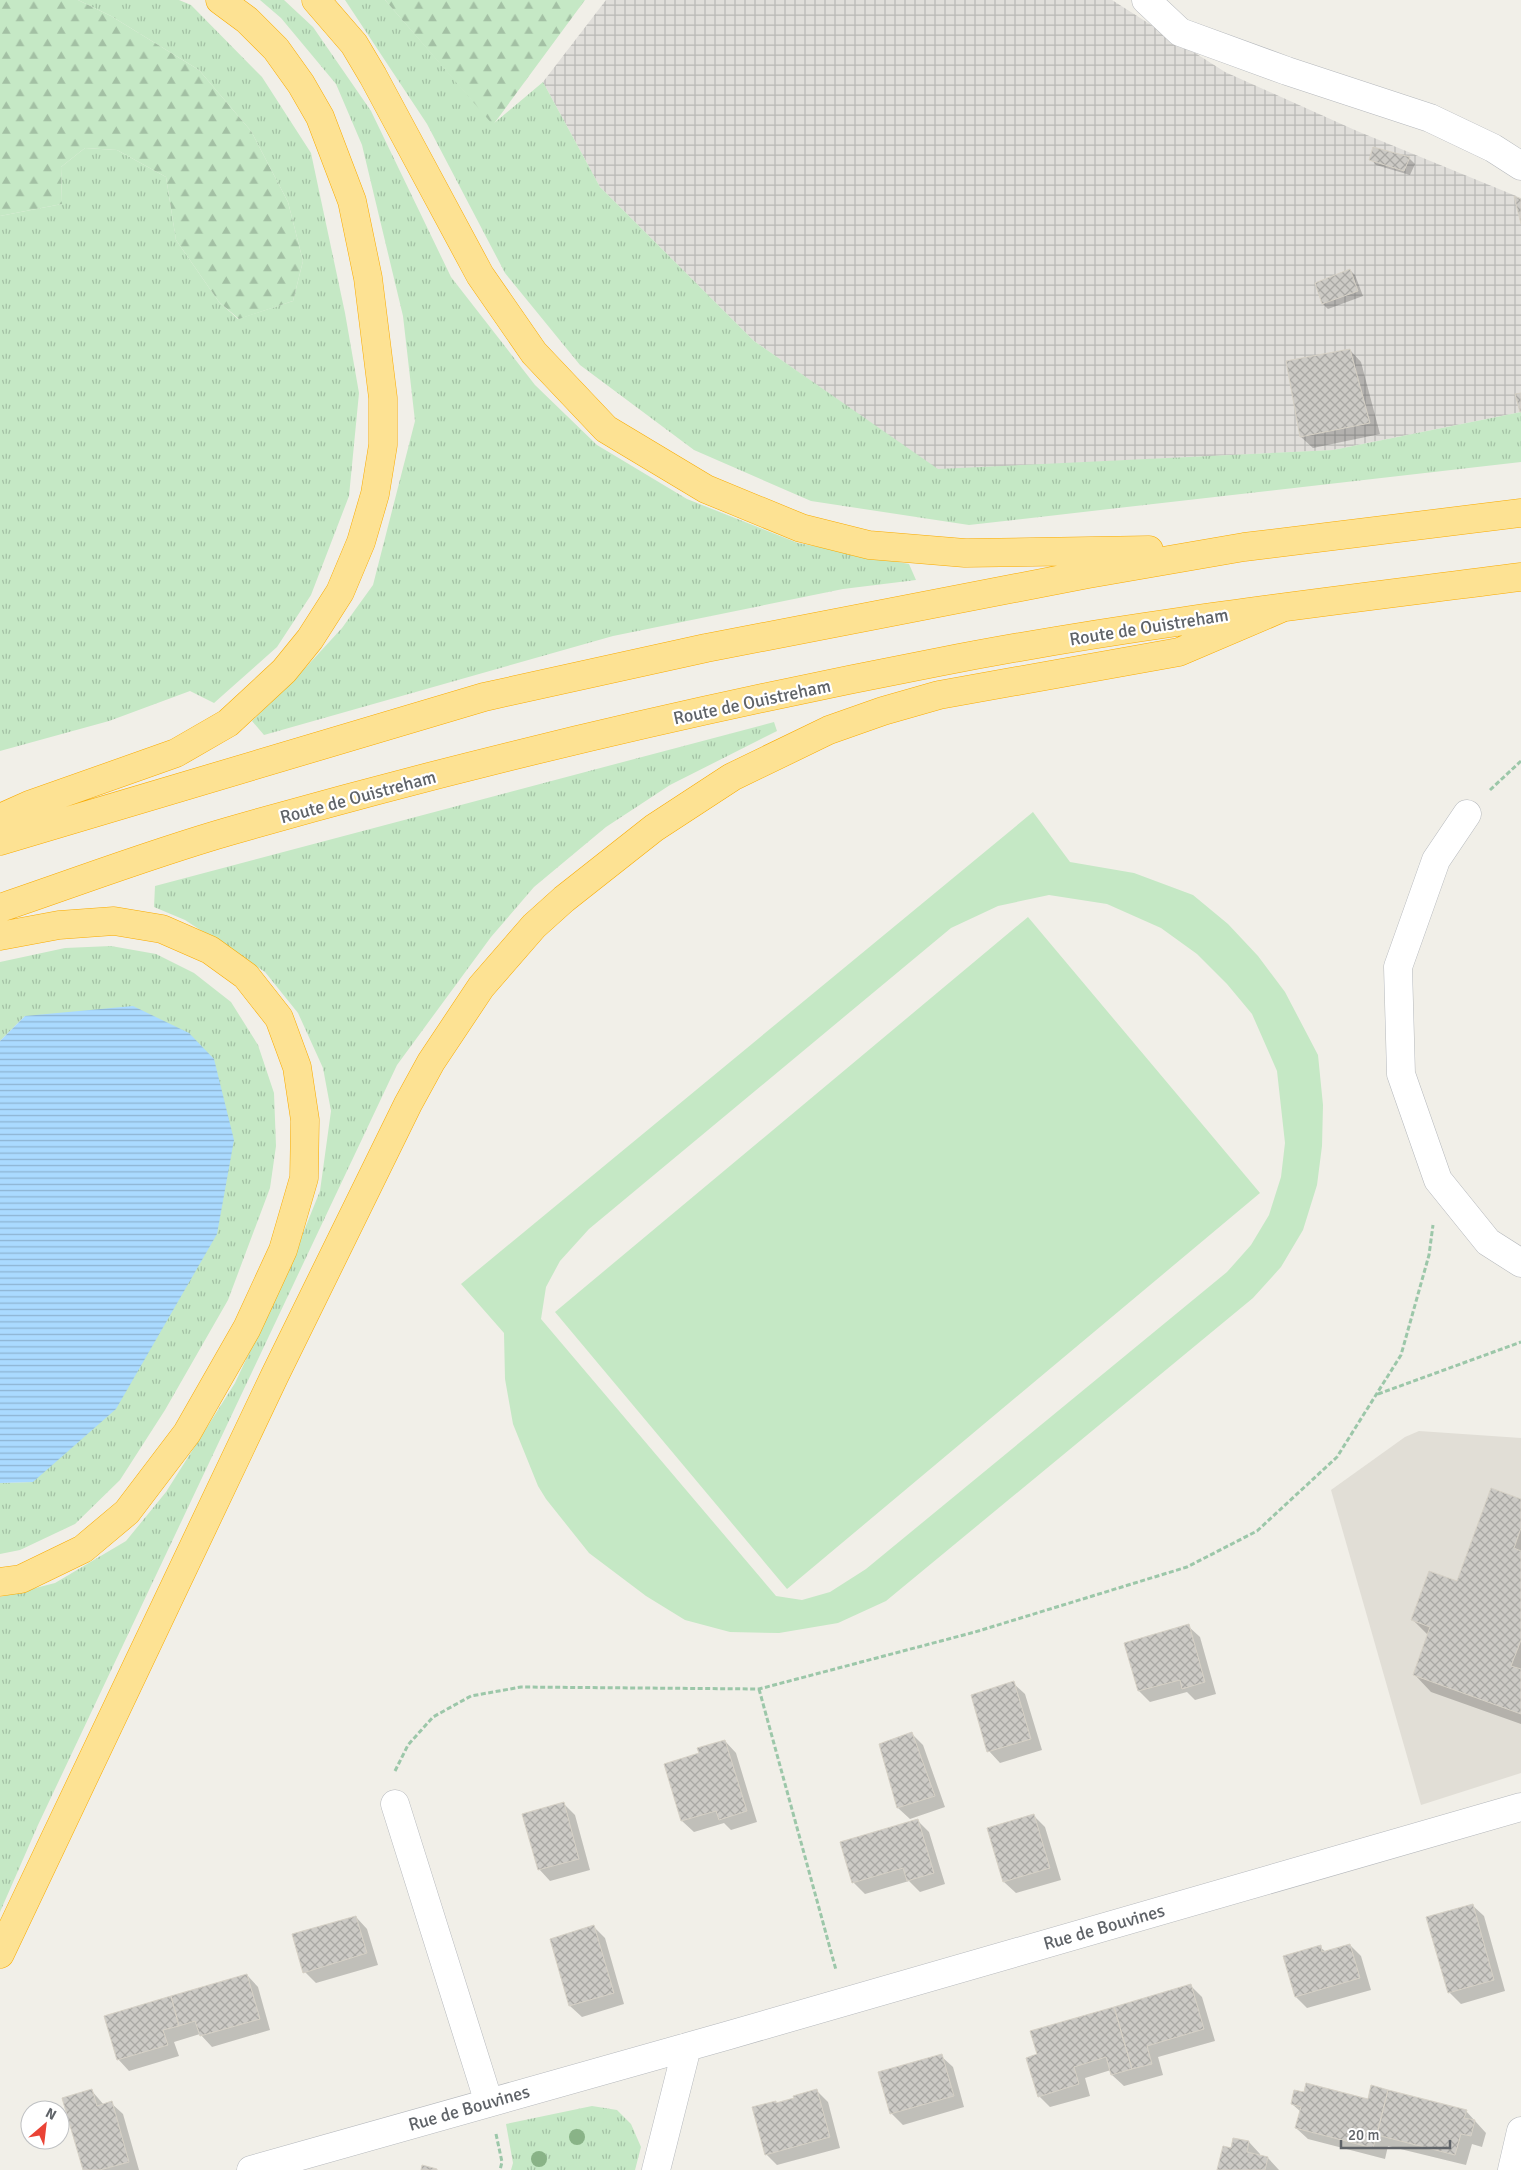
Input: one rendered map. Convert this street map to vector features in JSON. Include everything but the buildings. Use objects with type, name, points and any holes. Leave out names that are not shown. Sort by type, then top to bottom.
[{"type":"highway","points":[[0,818],[176,753],[228,723],[284,671],[310,639],[340,592],[360,542],[375,494],[383,445],[383,398],[368,278],[352,201],[320,117],[301,84],[276,49],[247,20],[220,0]]},
{"type":"highway","points":[[316,0],[354,44],[480,275],[534,353],[606,429],[706,489],[801,528],[869,545],[965,553],[1244,547]]},
{"type":"highway","points":[[0,841],[484,697],[716,646],[1088,574],[1244,547],[1521,513]]},
{"type":"highway","name":"Route de Ouistreham","points":[[0,908],[227,832],[489,762],[687,716],[941,661],[1173,621],[1521,577]]},
{"type":"highway","points":[[0,1954],[276,1375],[408,1104],[431,1062],[481,987],[534,926],[564,898],[654,828],[732,777],[829,730],[883,711],[939,695],[1179,652],[1282,608]]},
{"type":"highway","points":[[0,936],[59,925],[114,921],[162,929],[210,950],[246,976],[279,1018],[297,1066],[305,1120],[304,1178],[283,1250],[247,1328],[187,1433],[127,1512],[83,1548],[21,1579],[0,1582]]},
{"type":"street","points":[[1146,0],[1180,32],[1287,71],[1430,118],[1493,148],[1521,166]]},
{"type":"street","points":[[1467,814],[1436,860],[1398,967],[1401,1074],[1438,1180],[1488,1242],[1521,1263]]},
{"type":"street","points":[[395,1804],[489,2103]]},
{"type":"street","name":"Rue de Bouvines","points":[[251,2170],[687,2047],[1521,1807]]},
{"type":"street","points":[[656,2170],[687,2047]]},
{"type":"street","points":[[1512,2170],[1521,2131]]},
{"type":"path","points":[[1467,814],[1506,773],[1521,761]]},
{"type":"path","points":[[395,1804],[394,1772],[408,1745],[434,1717],[471,1696],[522,1687],[759,1689],[975,1632],[1187,1567],[1258,1531],[1337,1457],[1401,1355],[1429,1255],[1438,1180]]},
{"type":"path","points":[[1377,1394],[1521,1342]]},
{"type":"path","points":[[759,1689],[845,2001]]},
{"type":"shaded area","points":[[606,0],[1112,0],[1225,72],[1357,131],[1521,198],[1521,412],[1333,450],[938,470],[754,341],[600,187],[543,82]]},
{"type":"shaded area","points":[[1419,1431],[1521,1438],[1521,1773],[1421,1805],[1331,1490],[1405,1437]]},
{"type":"green space","points":[[0,0],[78,0],[111,16],[199,70],[251,131],[288,202],[303,261],[293,301],[239,319],[219,302],[176,240],[166,177],[117,150],[85,148],[61,167],[62,204],[0,216]]},
{"type":"green space","points":[[78,0],[179,0],[191,5],[262,77],[311,153],[345,313],[359,393],[349,496],[311,595],[277,647],[214,703],[190,691],[109,721],[0,751],[0,216],[62,204],[61,167],[85,148],[117,150],[166,177],[176,240],[219,302],[238,319],[293,301],[303,261],[288,202],[251,131],[199,70],[111,16]]},
{"type":"green space","points":[[260,0],[284,0],[313,27],[371,111],[451,277],[535,385],[597,445],[687,499],[798,543],[909,564],[916,580],[843,589],[613,636],[264,735],[252,721],[296,678],[342,628],[373,585],[415,421],[403,316],[362,145],[336,84],[281,18]]},
{"type":"green space","points":[[345,0],[385,0],[493,124],[543,82],[600,187],[754,341],[938,469],[1333,450],[1521,412],[1521,462],[969,525],[811,501],[694,450],[580,365],[505,273],[427,124]]},
{"type":"green space","points":[[385,0],[585,0],[493,125]]},
{"type":"green space","points":[[774,722],[777,731],[670,785],[606,827],[534,887],[491,937],[397,1065],[38,1825],[0,1912],[0,1597],[55,1583],[126,1541],[166,1492],[235,1383],[289,1268],[320,1191],[331,1111],[323,1068],[298,1013],[265,972],[185,920],[154,907],[155,886]]},
{"type":"green space","points":[[1033,812],[1070,862],[1134,873],[1193,895],[1228,924],[1258,956],[1285,992],[1318,1055],[1323,1105],[1322,1146],[1317,1185],[1303,1230],[1281,1267],[1253,1298],[886,1601],[838,1623],[779,1633],[730,1632],[685,1620],[646,1596],[589,1553],[546,1499],[538,1486],[513,1424],[505,1379],[504,1333],[461,1284]],"holes":[[[1049,895],[1107,904],[1161,928],[1197,954],[1227,984],[1252,1014],[1277,1071],[1285,1143],[1281,1177],[1269,1215],[1251,1245],[1227,1272],[866,1569],[830,1592],[802,1600],[776,1596],[541,1319],[546,1287],[560,1261],[589,1229],[951,928],[998,906]]]},
{"type":"green space","points":[[1028,917],[1260,1193],[787,1589],[555,1312]]},
{"type":"green space","points":[[111,946],[156,954],[194,973],[231,1002],[258,1045],[274,1093],[276,1146],[270,1188],[228,1300],[165,1410],[120,1480],[75,1524],[20,1550],[0,1554],[0,1483],[33,1482],[25,1016],[0,1041],[0,962],[65,948]]},
{"type":"green space","points":[[592,2106],[617,2110],[631,2124],[641,2147],[635,2170],[511,2170],[513,2163],[506,2124]]},
{"type":"water","points":[[133,1006],[189,1033],[214,1059],[234,1140],[217,1234],[116,1409],[33,1482],[0,1483],[0,1041],[25,1016]]}]
